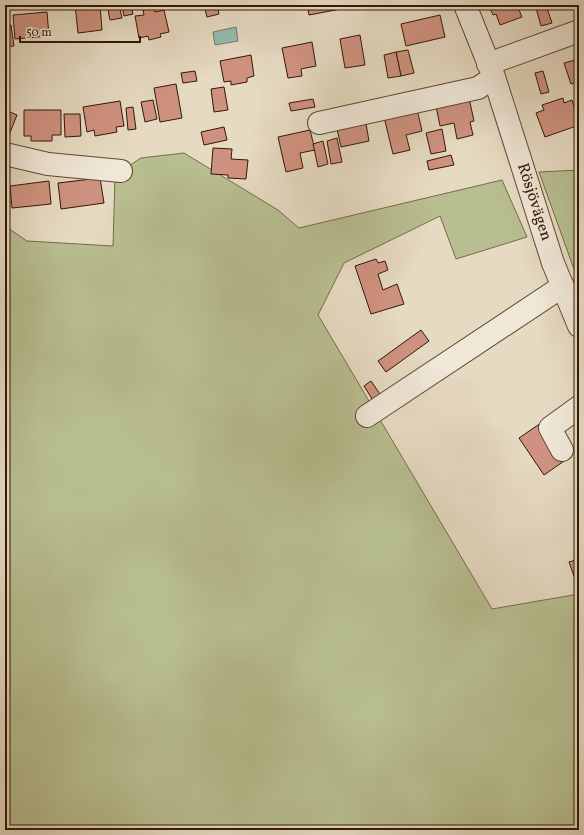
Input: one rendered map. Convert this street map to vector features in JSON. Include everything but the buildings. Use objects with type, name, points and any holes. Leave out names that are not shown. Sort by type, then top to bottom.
[{"type":"street","name":"Rösjövägen","points":[[465,5],[491,70],[553,263],[579,326]]},
{"type":"street","points":[[319,123],[478,88],[491,70],[579,31]]},
{"type":"street","points":[[5,154],[48,164],[121,171]]},
{"type":"street","points":[[367,416],[563,286]]},
{"type":"street","points":[[562,450],[550,428],[579,407]]},
{"type":"green space","points":[[184,153],[278,210],[299,228],[502,180],[527,237],[456,259],[440,216],[344,263],[318,315],[492,609],[579,594],[579,830],[5,830],[5,226],[27,241],[113,246],[115,177],[121,171],[141,158]]},
{"type":"green space","points":[[579,170],[579,283],[539,172]]},
{"type":"water","points":[[236,27],[238,41],[215,45],[213,32]]}]
